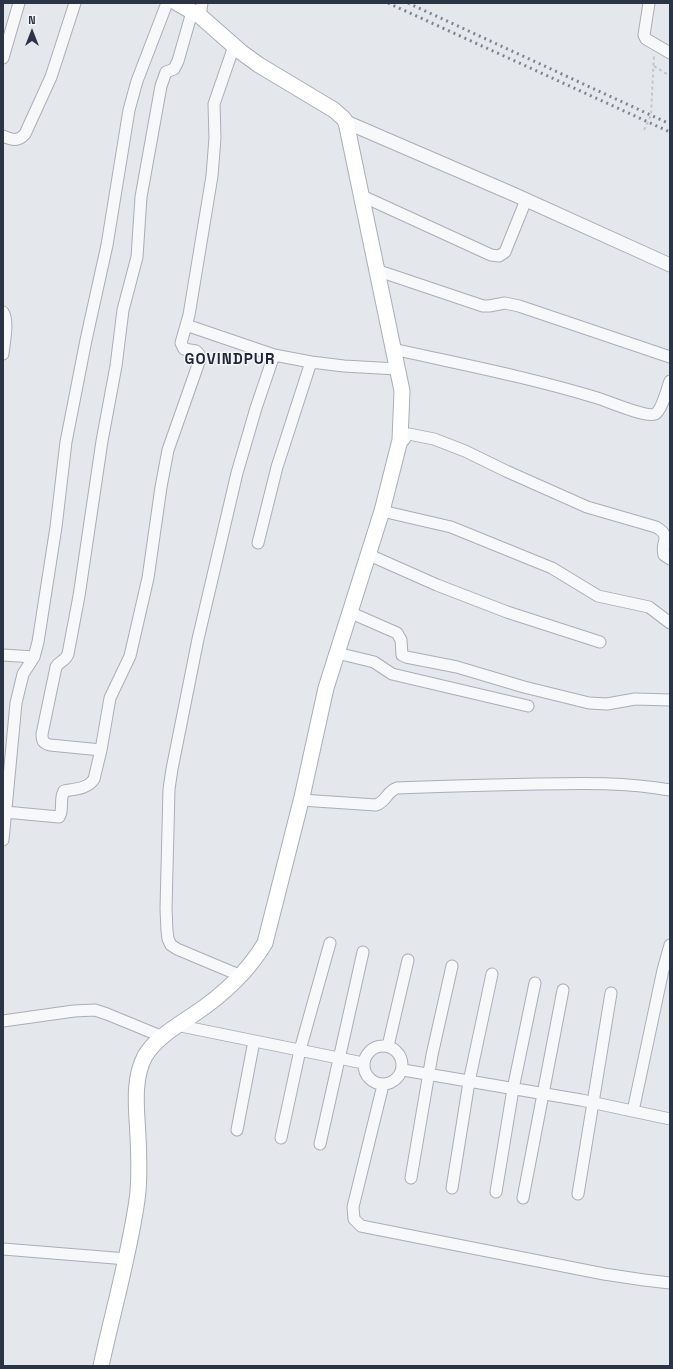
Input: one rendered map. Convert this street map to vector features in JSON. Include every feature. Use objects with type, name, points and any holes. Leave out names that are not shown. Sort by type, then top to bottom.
[{"type":"main road","points":[[101,1366],[127,1259],[138,1199],[139,1163],[137,1093],[140,1071],[145,1057],[153,1046],[176,1025],[192,1016],[217,997],[257,956],[265,943],[301,800],[326,688],[367,554],[382,511],[400,440],[402,391],[346,122],[334,110],[259,65],[234,46],[198,10],[177,3]]},
{"type":"street","points":[[3,58],[19,3]]},
{"type":"street","points":[[3,136],[17,140],[21,139],[26,134],[51,77],[75,3]]},
{"type":"street","points":[[3,840],[16,703],[23,674],[34,657],[38,642],[54,543],[66,442],[86,340],[107,245],[129,110],[137,81],[167,3]]},
{"type":"street","points":[[649,3],[644,35],[646,39],[670,53]]},
{"type":"street","points":[[101,750],[50,746],[42,740],[42,734],[55,671],[57,664],[65,660],[68,654],[78,603],[102,441],[116,366],[123,310],[137,257],[141,197],[162,86],[166,72],[174,69],[178,61],[198,10]]},
{"type":"street","points":[[5,812],[56,817],[60,816],[62,793],[64,791],[85,786],[92,782],[101,750],[110,698],[130,656],[148,578],[161,487],[168,450],[200,357],[196,351],[184,349],[181,343],[186,325],[212,176],[215,138],[214,104],[234,46]]},
{"type":"street","points":[[346,122],[526,200],[670,265]]},
{"type":"street","points":[[360,195],[491,255],[499,256],[505,252],[526,200]]},
{"type":"street","points":[[376,270],[483,306],[505,303],[519,306],[670,357]]},
{"type":"street","points":[[3,312],[6,316],[3,354]]},
{"type":"street","points":[[186,325],[274,355],[344,366],[397,369]]},
{"type":"street","points":[[393,349],[544,382],[603,399],[648,415],[655,414],[660,409],[670,381]]},
{"type":"street","points":[[240,975],[177,949],[171,945],[168,939],[166,931],[166,909],[170,790],[179,730],[225,523],[256,408],[274,355]]},
{"type":"street","points":[[258,543],[278,467],[311,362]]},
{"type":"street","points":[[400,440],[404,440],[409,434],[434,439],[465,450],[533,484],[587,507],[656,526],[662,529],[666,534],[667,538],[663,552],[664,555],[670,559]]},
{"type":"street","points":[[382,511],[451,528],[552,568],[598,596],[649,607],[670,623]]},
{"type":"street","points":[[367,554],[437,585],[500,609],[600,642]]},
{"type":"street","points":[[349,612],[397,633],[401,640],[402,655],[406,657],[457,667],[524,687],[590,703],[607,704],[635,699],[670,700]]},
{"type":"street","points":[[337,653],[374,662],[392,674],[528,706]]},
{"type":"street","points":[[3,655],[34,657]]},
{"type":"street","points":[[301,800],[376,805],[383,802],[390,791],[397,788],[453,785],[595,783],[648,786],[670,790]]},
{"type":"street","points":[[281,1138],[300,1050],[330,943]]},
{"type":"street","points":[[320,1144],[363,952]]},
{"type":"street","points":[[633,1111],[669,952]]},
{"type":"street","points":[[388,1046],[408,960]]},
{"type":"street","points":[[411,1178],[428,1074],[452,966]]},
{"type":"street","points":[[452,1188],[469,1082],[492,974]]},
{"type":"street","points":[[496,1192],[513,1089],[535,982]]},
{"type":"street","points":[[523,1198],[563,990]]},
{"type":"street","points":[[578,1194],[611,993]]},
{"type":"street","points":[[3,1021],[74,1011],[95,1010],[163,1037]]},
{"type":"street","points":[[176,1025],[363,1063]]},
{"type":"street","points":[[237,1130],[254,1041]]},
{"type":"street","points":[[388,1046],[399,1055],[403,1070],[397,1080],[383,1085],[372,1081],[368,1076],[363,1063],[369,1052],[374,1048],[388,1046]]},
{"type":"street","points":[[403,1070],[543,1094],[670,1119]]},
{"type":"street","points":[[383,1085],[353,1207],[354,1218],[361,1226],[604,1274],[670,1282]]},
{"type":"street","points":[[3,1248],[127,1259]]},
{"type":"path","points":[[644,130],[651,116],[654,44]]},
{"type":"path","points":[[654,66],[670,76]]},
{"type":"railway","points":[[388,3],[670,132]]},
{"type":"railway","points":[[408,3],[670,124]]},
{"type":"district","name":"GOVINDPUR","points":[[230,360]]}]
